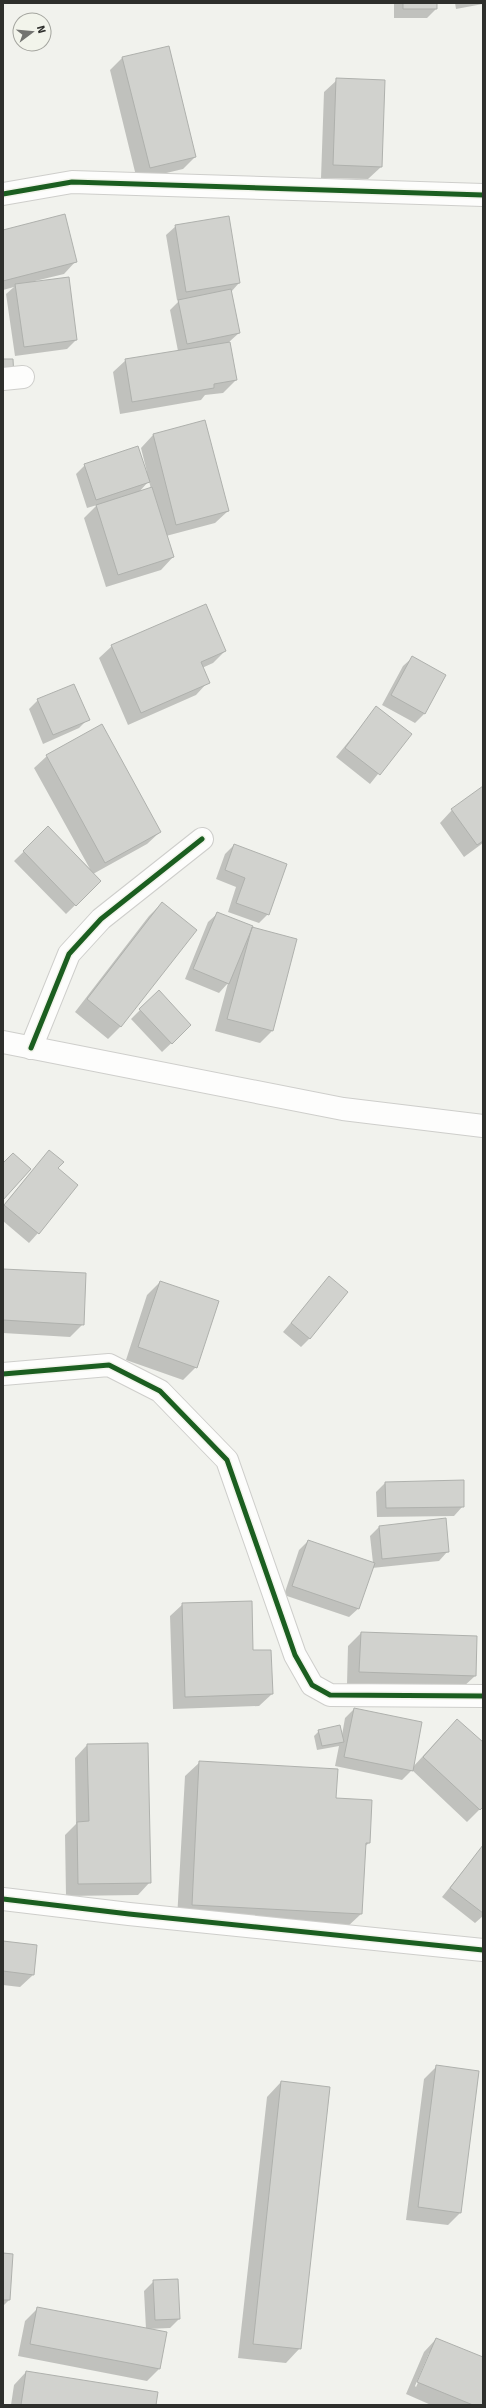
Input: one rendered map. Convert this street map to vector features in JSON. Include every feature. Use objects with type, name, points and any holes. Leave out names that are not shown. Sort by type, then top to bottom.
[{"type":"street","points":[[3,194],[72,182],[483,195]]},
{"type":"street","points":[[31,1048],[69,954],[101,919],[202,839]]},
{"type":"street","points":[[3,1042],[343,1109],[483,1126]]},
{"type":"street","points":[[3,1374],[109,1365],[160,1391],[227,1460],[295,1655],[312,1685],[330,1695],[483,1696]]},
{"type":"street","points":[[3,1899],[130,1914],[483,1950]]},
{"type":"building","points":[[403,3],[437,3],[437,9],[403,9]]},
{"type":"building","points":[[169,46],[196,157],[150,168],[122,57]]},
{"type":"building","points":[[336,78],[385,80],[382,167],[333,165]]},
{"type":"building","points":[[65,214],[77,262],[3,281],[3,230]]},
{"type":"building","points":[[229,216],[240,283],[186,292],[175,225]]},
{"type":"building","points":[[69,277],[77,340],[24,347],[15,284]]},
{"type":"building","points":[[231,289],[240,333],[187,344],[178,300]]},
{"type":"building","points":[[230,342],[237,380],[214,384],[214,388],[132,402],[125,359]]},
{"type":"building","points":[[3,359],[13,359],[14,378],[3,378]]},
{"type":"building","points":[[205,420],[229,511],[176,525],[153,434]]},
{"type":"building","points":[[138,446],[150,482],[96,500],[84,464]]},
{"type":"building","points":[[152,487],[174,557],[118,575],[96,505]]},
{"type":"building","points":[[206,604],[226,651],[201,662],[210,683],[141,713],[111,645]]},
{"type":"building","points":[[412,656],[446,675],[425,714],[391,695]]},
{"type":"building","points":[[74,684],[90,720],[53,735],[37,699]]},
{"type":"building","points":[[376,706],[412,734],[380,775],[345,748]]},
{"type":"building","points":[[102,724],[161,832],[105,863],[46,755]]},
{"type":"building","points":[[483,786],[483,841],[477,845],[451,809]]},
{"type":"building","points":[[48,826],[101,881],[76,906],[23,851]]},
{"type":"building","points":[[234,844],[287,864],[269,915],[236,903],[245,878],[225,870]]},
{"type":"building","points":[[162,902],[197,930],[121,1027],[87,999]]},
{"type":"building","points":[[217,912],[253,926],[229,984],[193,969]]},
{"type":"building","points":[[252,927],[297,939],[273,1031],[227,1019]]},
{"type":"building","points":[[159,990],[191,1025],[172,1044],[139,1009]]},
{"type":"building","points":[[49,1150],[64,1162],[58,1168],[78,1185],[39,1234],[4,1205]]},
{"type":"building","points":[[13,1153],[31,1169],[3,1200],[3,1163]]},
{"type":"building","points":[[3,1269],[86,1273],[84,1325],[3,1320]]},
{"type":"building","points":[[329,1276],[348,1292],[310,1339],[291,1323]]},
{"type":"building","points":[[160,1281],[219,1301],[197,1368],[138,1347]]},
{"type":"building","points":[[464,1480],[464,1507],[386,1508],[385,1482]]},
{"type":"building","points":[[446,1518],[449,1552],[382,1559],[379,1526]]},
{"type":"building","points":[[308,1540],[375,1563],[359,1609],[292,1586]]},
{"type":"building","points":[[252,1601],[253,1650],[271,1650],[273,1694],[185,1697],[182,1603]]},
{"type":"building","points":[[361,1632],[477,1636],[476,1676],[359,1672]]},
{"type":"building","points":[[354,1708],[422,1722],[413,1771],[344,1757]]},
{"type":"building","points":[[457,1719],[483,1742],[483,1807],[480,1810],[423,1757]]},
{"type":"building","points":[[340,1725],[344,1742],[322,1746],[318,1730]]},
{"type":"building","points":[[148,1743],[151,1883],[78,1884],[77,1822],[89,1821],[87,1744]]},
{"type":"building","points":[[199,1761],[338,1769],[336,1798],[372,1800],[370,1843],[366,1843],[362,1914],[192,1905]]},
{"type":"building","points":[[483,1845],[483,1913],[450,1888]]},
{"type":"building","points":[[3,1941],[37,1945],[34,1975],[3,1971]]},
{"type":"building","points":[[436,2065],[479,2071],[461,2213],[418,2207]]},
{"type":"building","points":[[281,2081],[330,2087],[301,2349],[253,2344]]},
{"type":"building","points":[[3,2253],[13,2254],[10,2300],[3,2300]]},
{"type":"building","points":[[178,2279],[180,2319],[155,2320],[153,2280]]},
{"type":"building","points":[[37,2307],[167,2332],[160,2369],[30,2344]]},
{"type":"building","points":[[436,2338],[483,2357],[483,2405],[473,2405],[417,2382]]},
{"type":"building","points":[[26,2371],[158,2392],[156,2405],[21,2405]]},
{"type":"cycle path","points":[[3,194],[72,182],[483,195]]},
{"type":"cycle path","points":[[31,1048],[69,954],[101,919],[202,839]]},
{"type":"cycle path","points":[[3,1374],[109,1365],[160,1391],[227,1460],[295,1655],[312,1685],[330,1695],[483,1696]]},
{"type":"cycle path","points":[[3,1899],[129,1914],[483,1950]]}]
